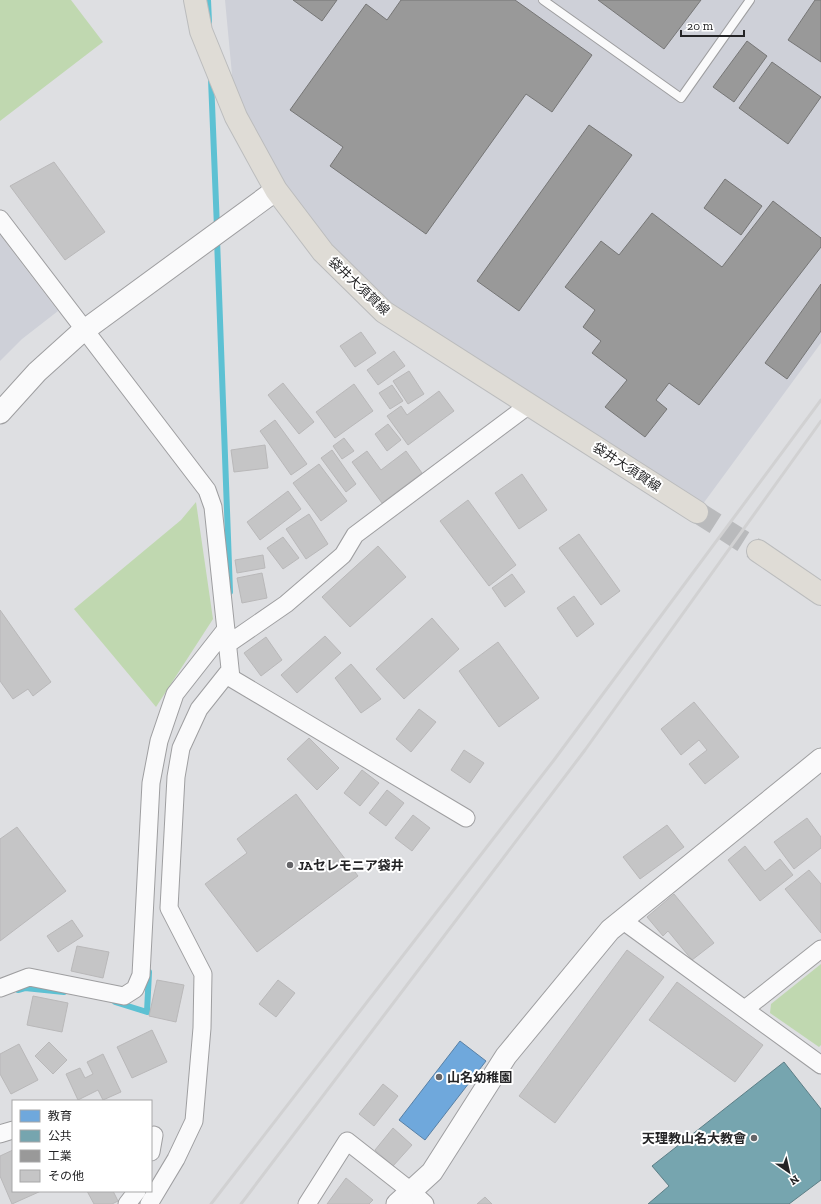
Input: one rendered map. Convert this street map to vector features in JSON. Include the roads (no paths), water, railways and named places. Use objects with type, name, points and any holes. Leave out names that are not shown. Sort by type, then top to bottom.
[{"type":"main road","name":"袋井大須賀線","points":[[195,0],[201,31],[236,117],[276,190],[323,252],[384,312],[697,512]]},
{"type":"main road","points":[[758,551],[821,594]]},
{"type":"street","points":[[0,413],[37,372],[84,331],[276,190]]},
{"type":"street","points":[[0,219],[84,331],[207,490],[213,507],[231,678],[466,818]]},
{"type":"street","points":[[0,988],[29,977],[124,996],[135,989],[141,975],[151,783],[159,741],[176,694],[227,636],[286,604],[343,555],[355,535],[529,405]]},
{"type":"street","points":[[149,1204],[176,1159],[194,1122],[202,1028],[203,974],[169,908],[176,777],[181,748],[199,709],[230,670]]},
{"type":"street","points":[[308,1204],[347,1141],[411,1200],[432,1172],[506,1056],[610,930],[821,759]]},
{"type":"street","points":[[622,920],[821,1065]]},
{"type":"street","points":[[745,1009],[821,949]]},
{"type":"street","points":[[0,1134],[12,1130]]},
{"type":"street","points":[[152,1146],[154,1135]]},
{"type":"street","points":[[126,1204],[136,1192]]},
{"type":"lane","points":[[543,0],[681,98],[750,0]]},
{"type":"waterway","points":[[208,0],[209,22]]},
{"type":"waterway","points":[[211,79],[217,228]]},
{"type":"waterway","points":[[217,239],[230,592]]},
{"type":"waterway","points":[[115,1002],[147,1012],[149,972]]},
{"type":"waterway","points":[[18,990],[25,988],[64,992]]},
{"type":"tunnel","points":[[697,512],[758,551]]},
{"type":"railway","points":[[211,1204],[554,760],[821,400]]},
{"type":"railway","points":[[241,1204],[585,750],[821,421]]},
{"type":"place","name":"JAセレモニア袋井","points":[[290,865]]},
{"type":"place","name":"山名幼稚園","points":[[439,1077]]},
{"type":"place","name":"天理教山名大教會","points":[[754,1138]]}]
